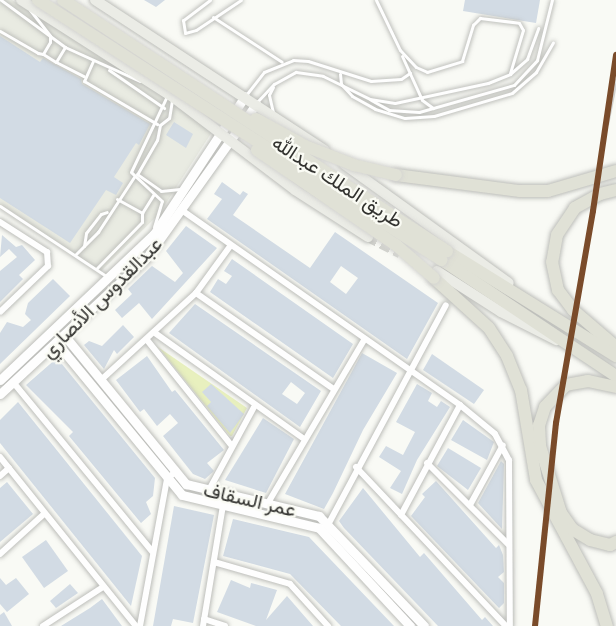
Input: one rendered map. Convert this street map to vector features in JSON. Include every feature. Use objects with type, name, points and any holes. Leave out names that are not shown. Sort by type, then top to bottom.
[{"type":"highway","name":"طريق الملك عبدالله","points":[[63,0],[165,67],[440,265],[616,376]]},
{"type":"highway","points":[[28,1],[440,265],[489,328],[507,356],[521,390],[536,480],[597,594],[607,626]]},
{"type":"highway","points":[[165,67],[304,146],[354,165],[396,175],[520,191],[548,191],[616,171]]},
{"type":"highway","points":[[173,94],[301,183],[396,245],[440,265]]},
{"type":"highway","points":[[616,190],[600,194],[575,208],[557,235],[552,262],[558,290],[573,310],[616,347]]},
{"type":"highway","name":"طريق الملك عبدالله","points":[[440,265],[560,321],[616,356]]},
{"type":"highway","points":[[616,387],[588,381],[566,385],[545,407],[540,425],[540,446],[561,513],[572,530],[590,540],[610,545],[616,543]]},
{"type":"main road","points":[[88,0],[164,45]]},
{"type":"main road","points":[[95,0],[245,96],[360,174],[560,321]]},
{"type":"main road","points":[[28,1],[146,80],[173,94],[296,189],[368,237]]},
{"type":"street","name":"عبدالقدوس الأنصاري","points":[[0,380],[154,234],[245,96]]},
{"type":"street","name":"عبدالقدوس الأنصاري","points":[[0,394],[147,256],[183,211],[256,104]]},
{"type":"street","points":[[183,211],[364,340],[460,405],[503,446],[509,460],[508,626]]},
{"type":"street","points":[[0,222],[47,252],[48,266],[0,312]]},
{"type":"street","points":[[101,380],[155,333],[196,293],[231,245]]},
{"type":"street","points":[[196,293],[332,388]]},
{"type":"street","points":[[329,524],[356,467],[446,305]]},
{"type":"street","points":[[155,333],[254,407],[303,438]]},
{"type":"street","name":"عمر السقاف","points":[[60,339],[101,380],[171,476],[182,495],[319,528],[410,626]]},
{"type":"street","name":"عمر السقاف","points":[[60,339],[171,476],[186,484],[319,516],[424,626]]},
{"type":"street","points":[[147,340],[232,446]]},
{"type":"street","points":[[268,503],[332,388],[364,340]]},
{"type":"street","points":[[13,382],[152,551]]},
{"type":"street","points":[[401,515],[460,405]]},
{"type":"street","points":[[209,490],[254,407]]},
{"type":"street","points":[[470,505],[503,446]]},
{"type":"street","points":[[0,457],[103,587],[138,626]]},
{"type":"street","points":[[428,463],[508,544]]},
{"type":"street","points":[[356,467],[508,626]]},
{"type":"street","points":[[0,476],[9,468]]},
{"type":"street","points":[[138,626],[152,551],[171,476]]},
{"type":"street","points":[[223,505],[203,622],[225,626]]},
{"type":"street","points":[[0,554],[44,514]]},
{"type":"street","points":[[214,562],[290,584],[328,626]]},
{"type":"street","points":[[43,626],[103,587]]},
{"type":"lane","points":[[1,0],[65,47],[133,80],[146,80]]},
{"type":"lane","points":[[210,0],[183,20],[184,31],[196,30],[241,0]]},
{"type":"lane","points":[[376,0],[422,100],[435,109]]},
{"type":"lane","points":[[256,104],[274,84],[296,72],[323,76],[404,113],[435,109],[499,92],[525,76],[537,60],[552,0]]},
{"type":"lane","points":[[28,1],[50,36]]},
{"type":"lane","points":[[213,17],[282,63]]},
{"type":"lane","points":[[400,50],[416,67],[427,72],[462,61],[473,25],[480,18],[519,23],[523,30],[510,74]]},
{"type":"lane","points":[[370,99],[395,103],[422,100],[510,74],[527,59],[538,28]]},
{"type":"lane","points":[[0,31],[85,76]]},
{"type":"lane","points":[[43,54],[50,36]]},
{"type":"lane","points":[[340,74],[341,84],[352,96],[389,114],[405,118],[434,116],[512,93],[536,72],[553,43]]},
{"type":"lane","points":[[56,62],[65,47]]},
{"type":"lane","points":[[93,61],[84,81],[120,105],[132,108],[157,124]]},
{"type":"lane","points":[[245,96],[264,72],[282,63],[308,61],[340,74],[382,82],[410,73]]},
{"type":"lane","points":[[99,64],[164,108]]},
{"type":"lane","points":[[274,84],[269,95],[277,119]]},
{"type":"lane","points":[[154,234],[154,216],[162,201],[131,172],[138,154],[173,94]]},
{"type":"lane","points":[[173,94],[168,108],[169,118],[160,125],[157,140],[137,174],[160,191],[184,188]]},
{"type":"lane","points":[[75,255],[83,248],[134,177]]},
{"type":"lane","points":[[97,268],[142,222],[142,213],[154,194]]},
{"type":"lane","points":[[117,199],[142,213]]},
{"type":"lane","points":[[0,206],[97,268],[108,278]]},
{"type":"lane","points":[[83,248],[86,232],[101,214],[109,212]]},
{"type":"shaded area","points":[[0,0],[12,0],[160,94],[212,132],[159,214],[101,271],[0,208]]},
{"type":"green space","points":[[158,347],[247,408],[232,436],[230,436]]},
{"type":"building","points":[[144,0],[165,0],[156,7]]},
{"type":"building","points":[[465,0],[540,0],[536,23],[463,11]]},
{"type":"building","points":[[0,36],[40,62],[43,58],[81,79],[82,84],[150,124],[139,145],[136,143],[114,177],[123,183],[116,195],[106,190],[70,243],[0,198]]},
{"type":"building","points":[[174,122],[193,134],[186,148],[166,135]]},
{"type":"building","points":[[222,182],[240,195],[243,191],[248,194],[233,215],[310,268],[335,232],[438,303],[407,359],[207,219],[222,199],[214,194]],"holes":[[[341,266],[358,278],[346,294],[330,282]]]},
{"type":"building","points":[[186,226],[217,248],[152,319],[139,303],[122,318],[115,310],[132,294],[128,289],[152,266],[175,282],[183,273],[166,251]]},
{"type":"building","points":[[2,235],[16,247],[22,245],[35,260],[19,275],[23,279],[0,302],[0,271],[17,257],[9,249],[0,257]]},
{"type":"building","points":[[232,259],[353,344],[333,378],[210,292],[218,279],[226,284],[232,276],[224,271]]},
{"type":"building","points":[[53,279],[70,296],[0,364],[0,333],[7,322],[23,327],[31,320],[25,314],[28,303]]},
{"type":"building","points":[[195,304],[321,391],[300,427],[169,333]],"holes":[[[291,382],[305,393],[297,404],[282,394]]]},
{"type":"building","points":[[123,325],[134,337],[117,354],[114,350],[104,369],[84,345],[89,341],[102,346]]},
{"type":"building","points":[[362,353],[397,373],[363,430],[333,493],[324,509],[285,494]]},
{"type":"building","points":[[432,354],[484,390],[474,404],[423,370]]},
{"type":"building","points":[[147,356],[172,392],[175,390],[224,450],[207,463],[214,471],[205,479],[193,474],[163,436],[178,423],[170,414],[157,426],[144,409],[140,412],[116,380]]},
{"type":"building","points":[[57,358],[155,478],[153,496],[146,502],[151,514],[141,523],[69,436],[73,432],[26,385]]},
{"type":"building","points":[[211,384],[244,414],[230,433],[207,406],[211,402],[202,392]]},
{"type":"building","points":[[417,384],[432,393],[428,401],[437,407],[441,401],[450,407],[417,460],[402,494],[390,488],[401,471],[379,457],[386,446],[403,455],[415,432],[396,422]]},
{"type":"building","points":[[18,402],[142,556],[131,606],[0,443],[0,420]]},
{"type":"building","points":[[263,418],[294,439],[266,493],[225,480]]},
{"type":"building","points":[[463,420],[494,442],[487,460],[451,440]]},
{"type":"building","points":[[448,448],[481,468],[468,490],[437,466]]},
{"type":"building","points":[[501,461],[504,464],[502,529],[478,503]]},
{"type":"building","points":[[436,481],[496,548],[499,545],[503,555],[504,572],[498,577],[504,583],[504,603],[499,608],[411,516],[425,497],[422,494]]},
{"type":"building","points":[[7,482],[33,514],[0,542],[0,488]]},
{"type":"building","points":[[363,488],[420,557],[424,553],[482,620],[485,617],[493,626],[438,626],[344,528],[339,521]]},
{"type":"building","points":[[174,506],[214,515],[193,623],[173,619],[171,626],[153,626]]},
{"type":"building","points":[[233,519],[309,537],[394,626],[341,626],[290,574],[223,556]]},
{"type":"building","points":[[46,540],[68,571],[44,588],[22,557]]},
{"type":"building","points":[[0,578],[6,585],[16,578],[29,594],[7,612],[0,604]]},
{"type":"building","points":[[231,580],[250,588],[251,583],[277,590],[266,620],[287,596],[313,626],[256,626],[217,612]]},
{"type":"building","points":[[70,584],[78,593],[56,608],[50,601]]},
{"type":"building","points":[[102,599],[122,626],[61,626],[90,608]]},
{"type":"building","points":[[4,612],[12,626],[0,626],[0,615]]},
{"type":"tunnel","points":[[368,237],[400,253]]},
{"type":"railway","points":[[607,125],[616,79]]},
{"type":"transit line","points":[[535,626],[556,423],[593,211],[616,55]]}]
